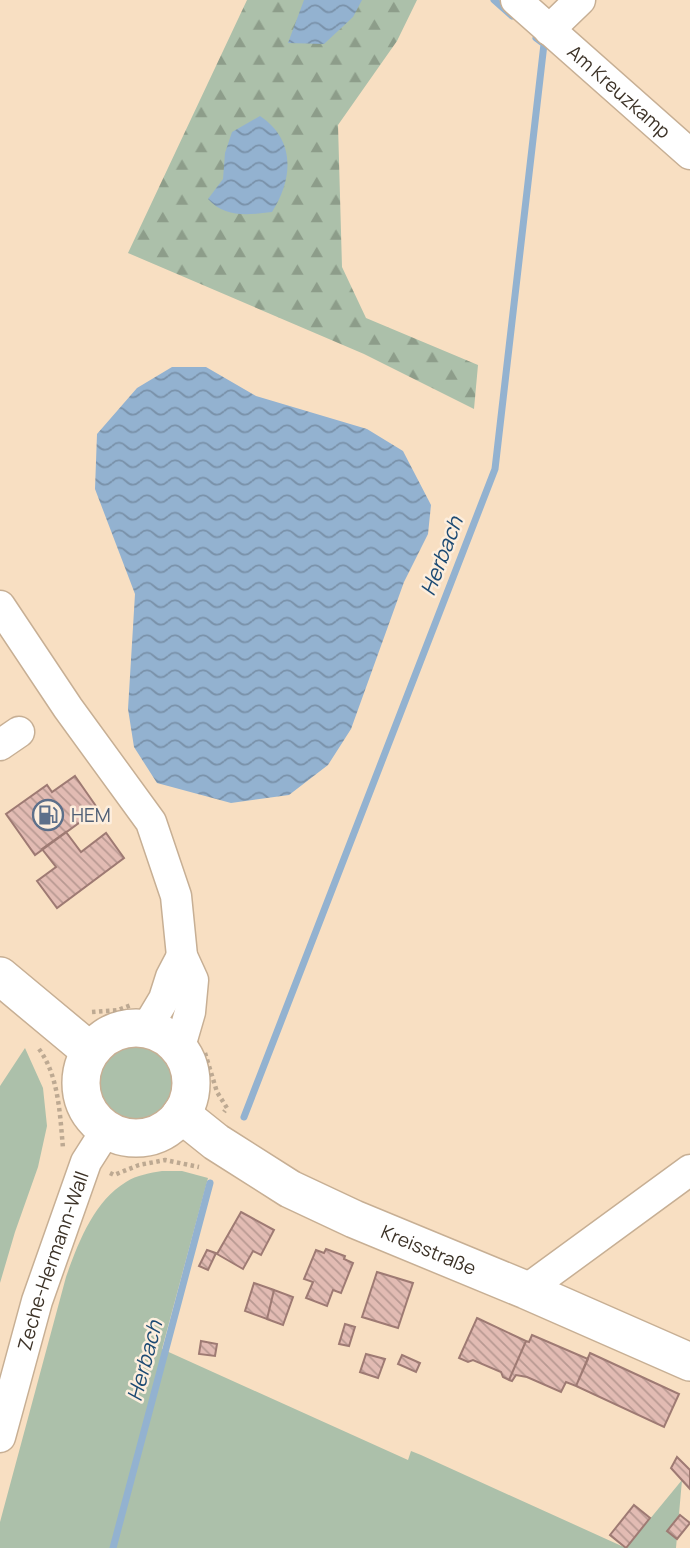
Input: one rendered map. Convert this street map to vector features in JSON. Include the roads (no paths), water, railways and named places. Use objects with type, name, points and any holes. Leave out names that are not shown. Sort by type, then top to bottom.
[{"type":"main road","points":[[0,976],[90,1051]]},
{"type":"main road","points":[[125,1029],[146,1029],[164,1036],[179,1050],[185,1058],[192,1080],[189,1099],[171,1125],[136,1138],[119,1135],[97,1124],[81,1095],[83,1065],[90,1051],[104,1039],[125,1029]]},
{"type":"main road","name":"Kreisstraße","points":[[181,1114],[216,1142],[290,1189],[690,1363]]},
{"type":"street","name":"Am Kreuzkamp","points":[[516,0],[690,153]]},
{"type":"street","name":"Am Kreuzkamp","points":[[549,30],[580,0]]},
{"type":"street","points":[[0,606],[68,708],[151,822],[176,896],[183,956],[193,980],[190,1012],[179,1050]]},
{"type":"street","points":[[146,1029],[164,999],[171,977],[183,956]]},
{"type":"street","name":"Zeche-Hermann-Wall","points":[[0,1437],[37,1301],[86,1162],[107,1129]]},
{"type":"street","points":[[526,1290],[690,1170]]},
{"type":"water","points":[[304,0],[362,0],[353,17],[324,44],[288,43]]},
{"type":"water","points":[[260,116],[280,136],[285,148],[287,173],[284,186],[272,212],[229,212],[208,199],[223,179],[225,153],[232,132]]},
{"type":"water","points":[[172,367],[206,367],[256,396],[367,429],[403,451],[431,505],[428,534],[404,582],[351,729],[328,765],[289,795],[231,803],[157,783],[134,747],[128,709],[135,594],[95,489],[97,434],[137,388]]},
{"type":"waterway","name":"Herbach","points":[[494,0],[512,16]]},
{"type":"waterway","name":"Herbach","points":[[244,1117],[495,469],[544,44],[536,38]]},
{"type":"waterway","name":"Herbach","points":[[113,1548],[210,1183]]},
{"type":"place","name":"HEM","points":[[48,815]]}]
